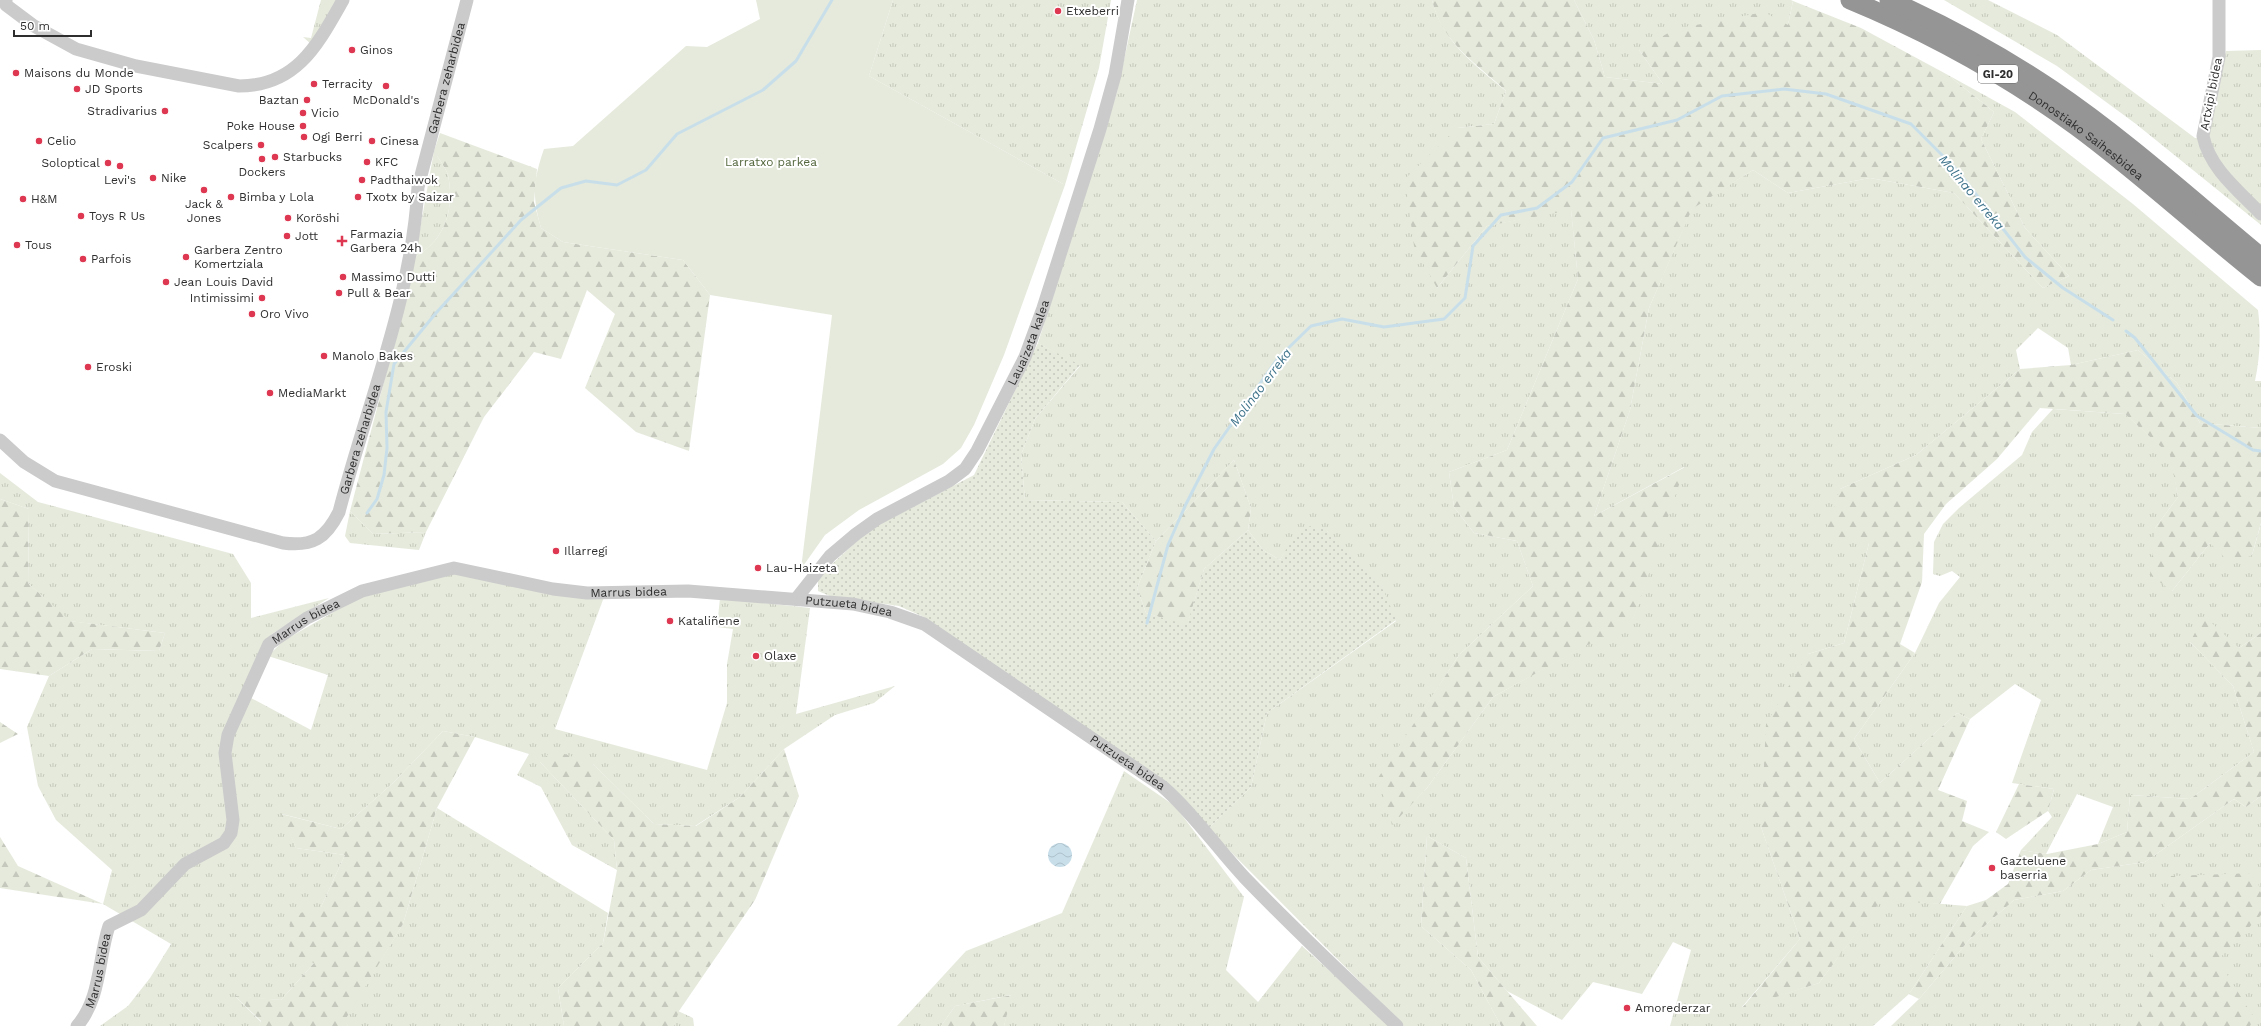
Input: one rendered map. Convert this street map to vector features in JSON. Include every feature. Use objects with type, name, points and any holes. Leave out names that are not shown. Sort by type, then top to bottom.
[{"type":"highway","name":"Donostiako Saihesbidea","points":[[1850,0],[1944,44],[2041,101],[2111,153],[2261,277]]},
{"type":"highway","name":"Donostiako Saihesbidea","points":[[1889,0],[1975,43],[2050,89],[2121,141],[2261,257]]},
{"type":"street","points":[[6,0],[6,5],[34,26],[76,49],[136,66],[239,86],[251,86],[287,74],[302,61],[318,44],[344,0]]},
{"type":"street","name":"Garbera zeharbidea","points":[[0,440],[24,462],[54,481],[283,543],[298,545],[311,542],[322,537],[332,528],[339,512],[403,291],[416,218],[418,187],[467,0]]},
{"type":"street","name":"Lauaizeta kalea","points":[[796,599],[830,556],[866,526],[948,481],[965,469],[991,427],[1025,357],[1043,308],[1102,122],[1115,75],[1128,0]]},
{"type":"street","name":"Artxipi bidea","points":[[2219,0],[2219,56],[2203,136],[2206,150],[2213,163],[2261,214]]},
{"type":"street","name":"Marrus bidea","points":[[77,1026],[83,1019],[93,998],[109,926],[141,910],[185,864],[224,843],[231,833],[233,820],[225,753],[228,734],[270,644],[307,618],[362,591],[454,568],[553,589],[587,593],[688,591],[796,599]]},
{"type":"street","points":[[810,580],[812,592],[816,597],[827,602]]},
{"type":"street","name":"Putzueta bidea","points":[[796,599],[853,604],[890,612],[924,624],[1162,786],[1186,808],[1224,855],[1256,889],[1398,1026]]},
{"type":"green space","points":[[321,0],[339,0],[311,44],[303,37],[311,38]]},
{"type":"green space","name":"Larratxo parkea","points":[[756,0],[893,0],[869,76],[1065,185],[1004,355],[974,425],[961,448],[943,464],[859,510],[825,535],[801,569],[832,315],[710,295],[683,260],[563,242],[541,228],[535,197],[536,180],[544,149],[573,146],[686,46],[707,47],[760,19]]},
{"type":"green space","points":[[893,0],[1111,0],[1099,68],[1065,185],[869,76]]},
{"type":"green space","points":[[1137,0],[1432,0],[1443,28],[1452,40],[1472,62],[1506,91],[1494,124],[1457,128],[1437,288],[1487,226],[1571,209],[1578,279],[1507,450],[1449,472],[1454,507],[1474,533],[1517,541],[1533,586],[1459,655],[1379,778],[1392,824],[1427,788],[1493,697],[1633,619],[1684,467],[1594,516],[1630,410],[1649,308],[1692,208],[1753,170],[1788,193],[1870,178],[1954,193],[2043,288],[2069,276],[2025,228],[1981,139],[1994,112],[1948,75],[2015,112],[2133,204],[2258,310],[2260,346],[2255,381],[2261,381],[2261,428],[2200,423],[2177,383],[2138,350],[2071,365],[2068,348],[2038,328],[2016,350],[2020,369],[1916,455],[1840,489],[1869,543],[1844,643],[1808,654],[1761,827],[1800,939],[1742,1007],[1819,983],[1881,899],[1967,906],[1909,994],[1873,1026],[1670,1026],[1691,950],[1673,942],[1642,994],[1593,982],[1562,1020],[1507,991],[1478,957],[1466,858],[1427,836],[1421,926],[1471,970],[1501,1026],[1404,1026],[1208,829],[1251,787],[1267,713],[1396,621],[1327,531],[1297,533],[1280,560],[1263,550],[1248,530],[1251,508],[1234,460],[1156,541],[1122,502],[1025,500],[1021,455],[1035,419],[1080,366],[1038,343],[1117,92]]},
{"type":"green space","points":[[1432,0],[1574,0],[1594,40],[1605,77],[1663,84],[1639,50],[1675,29],[1764,12],[1788,25],[1793,1],[1861,28],[1948,75],[1994,112],[1981,139],[2025,228],[2069,276],[2043,288],[1954,193],[1870,178],[1788,193],[1753,170],[1692,209],[1649,308],[1630,410],[1594,516],[1685,467],[1633,620],[1493,697],[1427,788],[1392,825],[1378,778],[1459,655],[1533,586],[1517,541],[1474,533],[1454,507],[1449,472],[1507,450],[1578,279],[1571,210],[1487,226],[1437,288],[1414,246],[1405,179],[1457,128],[1494,124],[1506,91],[1472,61],[1452,40],[1437,15]]},
{"type":"green space","points":[[1574,0],[1793,1],[1788,25],[1639,50],[1663,84],[1605,77],[1594,40]]},
{"type":"green space","points":[[1944,0],[1988,0],[2057,35],[2195,138],[2208,137],[2226,51],[2261,50],[2261,225],[2136,124],[2057,66]]},
{"type":"green space","points":[[440,133],[537,169],[534,202],[541,228],[563,242],[683,260],[710,295],[689,451],[636,432],[585,388],[615,314],[587,290],[561,359],[534,352],[484,417],[426,532],[373,534],[350,511],[407,294],[415,257],[434,242],[440,233],[449,211],[450,188],[448,175],[434,151]]},
{"type":"green space","points":[[434,151],[448,175],[450,188],[449,211],[440,233],[434,242],[415,257]]},
{"type":"green space","points":[[1038,343],[1080,365],[1035,419],[1021,455],[1025,500],[1122,502],[1156,541],[1137,588],[1146,613],[1187,625],[1204,569],[1248,530],[1263,550],[1280,560],[1298,532],[1309,526],[1327,531],[1384,591],[1396,620],[1267,713],[1251,787],[1208,829],[1177,793],[924,617],[899,606],[830,596],[818,591],[818,577],[869,530],[974,475]]},
{"type":"green space","points":[[2138,350],[2177,383],[2200,423],[2261,428],[2261,523],[2252,555],[2232,565],[2210,543],[2172,591],[2150,575],[2155,528],[2178,497],[2170,455],[2125,414],[2040,408],[1997,459],[1946,504],[1924,534],[1922,582],[1900,644],[1915,653],[1854,739],[1880,783],[1957,713],[1970,719],[1938,790],[1967,801],[1962,821],[1989,832],[1973,846],[1940,904],[1881,900],[1819,983],[1742,1008],[1800,939],[1761,827],[1766,724],[1808,654],[1844,643],[1869,543],[1824,536],[1840,489],[1916,455],[2020,369],[2071,365]]},
{"type":"green space","points":[[2053,409],[2125,414],[2171,455],[2178,497],[2155,528],[2172,591],[2210,543],[2252,555],[2261,524],[2261,633],[2239,648],[2190,642],[2233,686],[2254,752],[2190,799],[2130,795],[2127,832],[2098,844],[2113,807],[2077,794],[2046,854],[2021,850],[2052,817],[2048,811],[2054,789],[2012,783],[2041,700],[2015,684],[1970,719],[1957,713],[1880,783],[1854,739],[1915,653],[1939,603],[1960,577],[1952,571],[1940,576],[1933,574],[1934,542],[1943,524],[1959,508],[2022,455],[2032,432]]},
{"type":"green space","points":[[1234,460],[1251,508],[1248,530],[1204,569],[1187,626],[1146,613],[1137,588],[1156,541]]},
{"type":"green space","points":[[0,473],[38,502],[233,554],[251,583],[251,618],[329,598],[272,634],[261,649],[251,698],[311,730],[328,675],[268,656],[283,641],[360,597],[457,573],[604,597],[555,729],[707,770],[727,703],[727,664],[733,629],[717,627],[720,598],[810,608],[796,714],[895,686],[874,703],[835,715],[784,749],[740,797],[695,826],[654,824],[593,764],[540,762],[614,840],[617,870],[572,845],[541,787],[517,775],[529,754],[475,737],[443,731],[393,783],[341,829],[282,814],[296,848],[345,855],[321,907],[314,963],[281,1000],[236,997],[261,1022],[259,1026],[100,1026],[128,1006],[150,978],[171,944],[103,904],[112,870],[56,820],[38,786],[27,727],[49,676],[92,649],[159,651],[165,633],[69,621],[28,583],[29,509],[0,499]]},
{"type":"green space","points":[[0,499],[29,509],[28,583],[70,621],[165,633],[159,651],[92,649],[49,676],[0,669]]},
{"type":"green space","points":[[350,511],[373,534],[426,532],[419,550],[350,543],[345,536]]},
{"type":"green space","points":[[2204,616],[2239,648],[2261,633],[2261,796],[2246,807],[2234,799],[2145,862],[2091,870],[2063,891],[2014,900],[1970,939],[1919,999],[1909,994],[1967,906],[1986,900],[2008,884],[2021,850],[2047,854],[2098,844],[2127,832],[2130,795],[2190,799],[2254,752],[2233,686],[2190,642]]},
{"type":"green space","points":[[0,722],[18,734],[0,743]]},
{"type":"green space","points":[[443,731],[475,737],[437,808],[403,924],[345,1020],[348,1026],[259,1026],[261,1021],[235,996],[281,1000],[314,963],[289,954],[290,916],[321,907],[345,855],[296,848],[281,814],[341,829],[393,783]]},
{"type":"green space","points":[[784,749],[799,796],[755,900],[679,1011],[674,1026],[564,1026],[558,988],[603,943],[617,870],[614,840],[540,762],[553,750],[593,764],[654,824],[696,826],[740,797]]},
{"type":"green space","points":[[1124,771],[1175,806],[1244,897],[1226,970],[1258,1002],[1302,946],[1391,1026],[1004,1026],[1011,995],[955,1006],[941,1026],[897,1026],[966,951],[1062,913]]},
{"type":"green space","points":[[2019,784],[2054,789],[2048,811],[2006,839],[1996,832]]},
{"type":"green space","points":[[2261,796],[2261,1026],[1891,1026],[1919,999],[1970,939],[2014,900],[2063,891],[2091,870],[2145,862],[2234,799],[2246,807]]},
{"type":"green space","points":[[437,808],[608,913],[603,943],[558,988],[564,1026],[348,1026],[344,1020],[403,924]]},
{"type":"green space","points":[[1427,836],[1466,858],[1478,957],[1537,1026],[1501,1026],[1471,970],[1421,926]]},
{"type":"green space","points":[[0,837],[18,866],[103,904],[0,888]]},
{"type":"green space","points":[[2255,873],[2261,893],[2261,915],[2218,960],[2254,1018],[2250,1026],[2135,1026],[2171,876]]},
{"type":"green space","points":[[1012,995],[1004,1026],[941,1026],[955,1006]]},
{"type":"green space","points":[[678,1011],[693,1018],[694,1026],[674,1026]]},
{"type":"water","points":[[1060,843],[1068,847],[1072,855],[1068,863],[1060,867],[1052,863],[1048,855],[1052,847]]},
{"type":"waterway","points":[[367,513],[377,499],[384,475],[387,448],[386,412],[394,364],[436,313],[521,220],[561,188],[586,181],[617,185],[646,170],[677,134],[763,90],[796,61],[832,0]]},
{"type":"waterway","name":"Molinao erreka","points":[[1147,623],[1168,545],[1186,504],[1214,449],[1278,358],[1311,326],[1342,319],[1384,327],[1444,319],[1465,298],[1473,246],[1501,215],[1537,208],[1572,182],[1603,138],[1677,120],[1722,96],[1784,89],[1826,94],[1911,124],[1957,170],[2025,257],[2063,288],[2113,320]]},
{"type":"waterway","name":"Molinao erreka","points":[[2126,331],[2135,338],[2197,416],[2253,450],[2261,451]]},
{"type":"place","name":"Etxeberri","points":[[1058,11]]},
{"type":"place","name":"Ginos","points":[[352,50]]},
{"type":"place","name":"Maisons du Monde","points":[[16,73]]},
{"type":"place","name":"Terracity","points":[[314,84]]},
{"type":"place","name":"McDonald's","points":[[386,86]]},
{"type":"place","name":"JD Sports","points":[[77,89]]},
{"type":"place","name":"Baztan","points":[[307,100]]},
{"type":"place","name":"Stradivarius","points":[[165,111]]},
{"type":"place","name":"Vicio","points":[[303,113]]},
{"type":"place","name":"Poke House","points":[[303,126]]},
{"type":"place","name":"Ogi Berri","points":[[304,137]]},
{"type":"place","name":"Celio","points":[[39,141]]},
{"type":"place","name":"Cinesa","points":[[372,141]]},
{"type":"place","name":"Scalpers","points":[[261,145]]},
{"type":"place","name":"Starbucks","points":[[275,157]]},
{"type":"place","name":"Dockers","points":[[262,159]]},
{"type":"place","name":"KFC","points":[[367,162]]},
{"type":"place","name":"Soloptical","points":[[108,163]]},
{"type":"place","name":"Levi's","points":[[120,166]]},
{"type":"place","name":"Nike","points":[[153,178]]},
{"type":"place","name":"Padthaiwok","points":[[362,180]]},
{"type":"place","name":"Jack & Jones","points":[[204,190]]},
{"type":"place","name":"Bimba y Lola","points":[[231,197]]},
{"type":"place","name":"Txotx by Saizar","points":[[358,197]]},
{"type":"place","name":"H&M","points":[[23,199]]},
{"type":"place","name":"Toys R Us","points":[[81,216]]},
{"type":"place","name":"Koröshi","points":[[288,218]]},
{"type":"place","name":"Jott","points":[[287,236]]},
{"type":"place","name":"Farmazia Garbera 24h","points":[[342,241]]},
{"type":"place","name":"Tous","points":[[17,245]]},
{"type":"place","name":"Garbera Zentro Komertziala","points":[[186,257]]},
{"type":"place","name":"Parfois","points":[[83,259]]},
{"type":"place","name":"Massimo Dutti","points":[[343,277]]},
{"type":"place","name":"Jean Louis David","points":[[166,282]]},
{"type":"place","name":"Pull & Bear","points":[[339,293]]},
{"type":"place","name":"Intimissimi","points":[[262,298]]},
{"type":"place","name":"Oro Vivo","points":[[252,314]]},
{"type":"place","name":"Manolo Bakes","points":[[324,356]]},
{"type":"place","name":"Eroski","points":[[88,367]]},
{"type":"place","name":"MediaMarkt","points":[[270,393]]},
{"type":"place","name":"Illarregi","points":[[556,551]]},
{"type":"place","name":"Lau-Haizeta","points":[[758,568]]},
{"type":"place","name":"Kataliñene","points":[[670,621]]},
{"type":"place","name":"Olaxe","points":[[756,656]]},
{"type":"place","name":"Gazteluene baserria","points":[[1992,868]]},
{"type":"place","name":"Amorederzar","points":[[1627,1008]]}]
